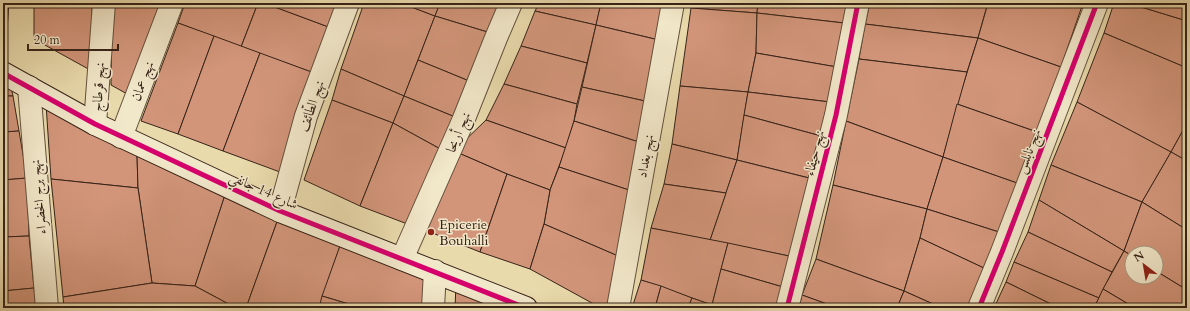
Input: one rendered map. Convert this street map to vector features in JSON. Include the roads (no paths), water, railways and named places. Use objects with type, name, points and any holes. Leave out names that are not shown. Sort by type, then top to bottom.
[{"type":"street","name":"نهج قرطاج","points":[[95,124],[104,3]]},
{"type":"street","name":"نهج عمان","points":[[121,137],[172,3]]},
{"type":"street","name":"نهج الطّائف","points":[[280,211],[306,116],[348,3]]},
{"type":"street","name":"نهج أريحا","points":[[402,259],[464,121],[493,44],[511,3]]},
{"type":"street","name":"نهج بغداد","points":[[618,308],[673,3]]},
{"type":"street","name":"نهج حيفاء","points":[[787,308],[836,115],[858,3]]},
{"type":"street","name":"نهج نابلس","points":[[979,308],[1002,252],[1097,3]]},
{"type":"street","name":"شارع 14 جانفي","points":[[3,73],[121,137],[280,211],[526,308]]},
{"type":"street","name":"نهج برج الخضراء","points":[[29,87],[47,308]]},
{"type":"street","points":[[433,308],[435,272]]},
{"type":"place","name":"Epicerie Bouhalli","points":[[431,232]]}]
